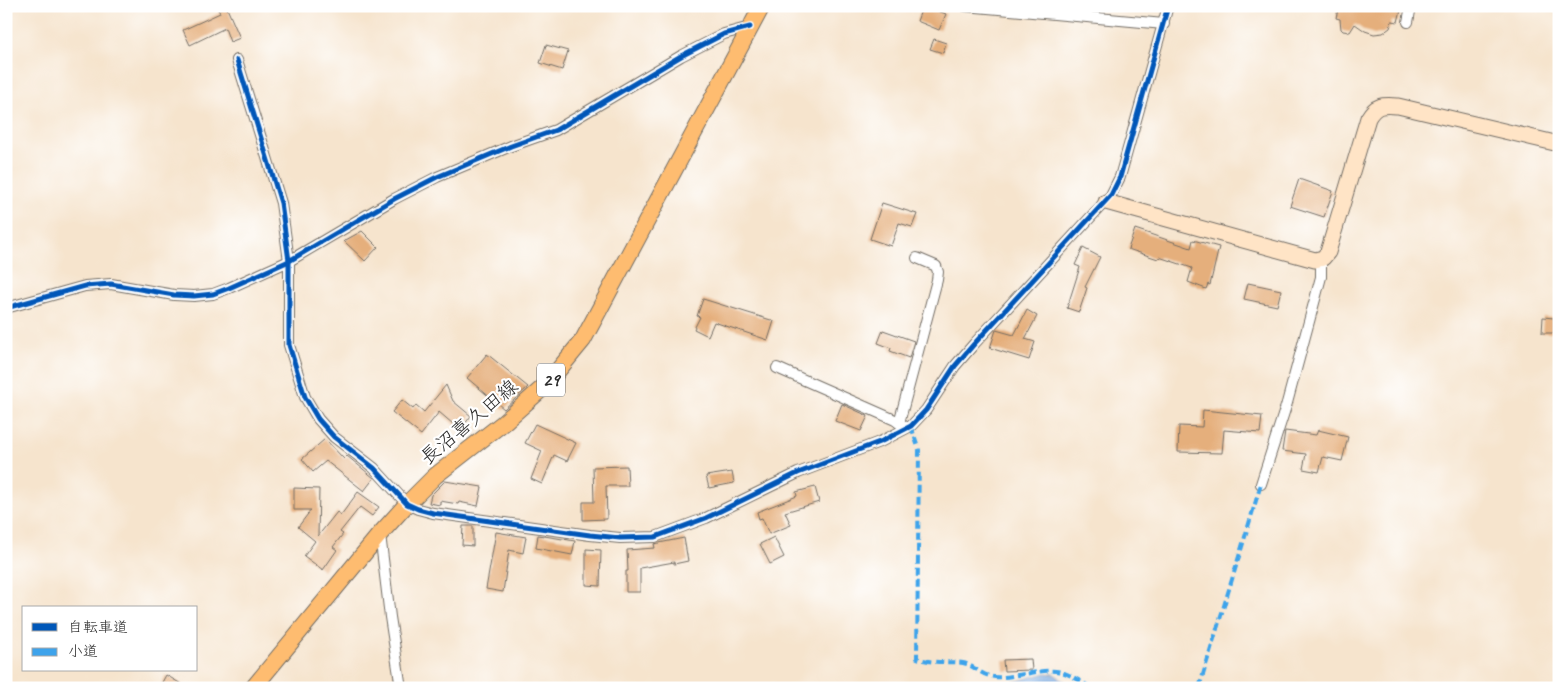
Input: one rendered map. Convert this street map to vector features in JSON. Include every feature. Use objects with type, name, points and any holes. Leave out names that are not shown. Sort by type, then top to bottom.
[{"type":"main road","name":"長沼喜久田線","points":[[253,688],[407,504],[435,476],[503,423],[546,385],[583,340],[762,6]]},
{"type":"street","points":[[965,6],[1164,24]]},
{"type":"street","points":[[777,368],[903,426],[911,426],[926,410],[955,366],[1111,195],[1120,177],[1168,6]]},
{"type":"street","points":[[1408,22],[1411,6]]},
{"type":"street","points":[[6,308],[95,285],[130,286],[174,295],[194,296],[213,294],[229,288],[289,261],[394,199],[437,177],[556,130],[707,42],[724,34],[750,27]]},
{"type":"street","points":[[237,60],[279,196],[289,261],[289,345],[305,397],[318,420],[328,431],[374,468],[407,504],[418,509],[433,513],[590,535],[620,538],[655,537],[706,518],[798,473],[882,441],[903,426],[938,277],[938,269],[934,264],[917,258]]},
{"type":"street","points":[[1106,202],[1315,260],[1323,258],[1328,252],[1368,118],[1372,110],[1378,106],[1398,106],[1559,144]]},
{"type":"street","points":[[1261,484],[1287,403],[1321,277],[1321,259]]},
{"type":"street","points":[[380,534],[401,688]]},
{"type":"water","points":[[1046,673],[1054,674],[1074,688],[993,688]]},
{"type":"building","points":[[226,6],[240,38],[230,42],[225,28],[190,45],[183,30],[220,13],[218,9]]},
{"type":"building","points":[[1339,6],[1402,6],[1398,22],[1392,21],[1390,28],[1383,33],[1374,34],[1365,31],[1355,24],[1350,32],[1343,31],[1340,19],[1336,18]]},
{"type":"building","points":[[922,8],[929,11],[930,8],[946,14],[939,30],[917,21]]},
{"type":"building","points":[[934,39],[946,43],[943,53],[930,49]]},
{"type":"building","points":[[546,45],[568,51],[562,70],[540,63]]},
{"type":"building","points":[[1299,179],[1333,191],[1324,217],[1290,206]]},
{"type":"building","points":[[882,203],[917,214],[912,227],[899,223],[891,246],[870,239]]},
{"type":"building","points":[[1135,229],[1191,248],[1193,240],[1219,247],[1210,285],[1208,284],[1206,289],[1188,282],[1192,268],[1128,249]]},
{"type":"building","points":[[362,231],[378,247],[365,261],[344,241]]},
{"type":"building","points":[[1083,248],[1100,257],[1085,287],[1087,288],[1079,312],[1067,308],[1080,267],[1075,265]]},
{"type":"building","points":[[1248,283],[1281,290],[1277,306],[1244,299]]},
{"type":"building","points":[[703,299],[774,321],[768,340],[714,322],[708,336],[694,329],[700,317],[697,316]]},
{"type":"building","points":[[1027,310],[1037,316],[1025,339],[1035,342],[1029,360],[990,348],[996,330],[1014,335]]},
{"type":"building","points":[[1543,317],[1554,318],[1554,333],[1542,333]]},
{"type":"building","points":[[883,330],[914,341],[909,358],[890,351],[891,348],[878,343]]},
{"type":"building","points":[[487,354],[528,387],[504,409],[467,378]]},
{"type":"building","points":[[446,385],[453,401],[471,416],[460,430],[439,412],[421,435],[392,412],[402,400],[413,409],[416,405],[424,412]]},
{"type":"building","points":[[842,404],[868,416],[861,431],[835,421]]},
{"type":"building","points":[[1203,410],[1262,416],[1260,433],[1224,430],[1222,453],[1178,452],[1179,426],[1202,427]]},
{"type":"building","points":[[535,424],[576,443],[567,461],[554,455],[542,484],[531,479],[542,451],[525,443]]},
{"type":"building","points":[[1318,430],[1348,437],[1342,461],[1323,457],[1319,472],[1303,469],[1306,454],[1282,451],[1285,431],[1316,435]]},
{"type":"building","points":[[325,439],[344,459],[347,456],[374,478],[364,491],[326,461],[313,472],[302,459]]},
{"type":"building","points":[[627,466],[628,486],[606,486],[607,519],[583,520],[583,502],[594,502],[593,467]]},
{"type":"building","points":[[732,472],[734,483],[709,488],[706,476]]},
{"type":"building","points":[[445,481],[482,487],[478,506],[459,502],[458,504],[440,501],[440,505],[429,503],[431,495]]},
{"type":"building","points":[[815,487],[819,502],[785,512],[791,525],[769,534],[762,518],[759,519],[757,512],[797,496],[796,492]]},
{"type":"building","points":[[294,488],[319,489],[318,536],[337,512],[341,515],[358,492],[379,507],[372,516],[360,507],[340,532],[343,534],[333,547],[337,550],[323,570],[304,556],[315,541],[298,527],[311,510],[294,510]]},
{"type":"building","points":[[463,526],[473,526],[473,546],[462,545]]},
{"type":"building","points":[[496,532],[526,537],[523,553],[509,550],[503,592],[486,589]]},
{"type":"building","points":[[538,535],[575,541],[572,555],[536,548]]},
{"type":"building","points":[[774,537],[784,557],[770,564],[760,544]]},
{"type":"building","points":[[684,538],[688,561],[640,568],[640,592],[626,592],[627,550],[655,548],[654,544]]},
{"type":"building","points":[[586,549],[601,550],[600,586],[586,585]]},
{"type":"building","points":[[1031,659],[1032,670],[1004,671],[1003,660]]},
{"type":"building","points":[[166,675],[188,688],[159,688]]},
{"type":"marked path","points":[[911,426],[919,450],[917,658],[934,662],[963,663],[986,675],[995,677],[1056,671],[1071,676],[1091,688]]},
{"type":"marked path","points":[[1199,688],[1261,484]]},
{"type":"cycle path","points":[[237,60],[281,203],[289,261],[289,345],[305,397],[318,419],[334,437],[374,468],[407,504],[418,509],[433,513],[590,535],[620,538],[655,537],[706,518],[798,473],[882,441],[911,426],[926,410],[955,366],[974,344],[1111,195],[1120,177],[1168,6]]},
{"type":"cycle path","points":[[6,308],[85,286],[111,284],[174,295],[194,296],[213,294],[229,288],[289,261],[394,199],[437,177],[511,146],[556,130],[681,56],[724,34],[750,27]]}]
